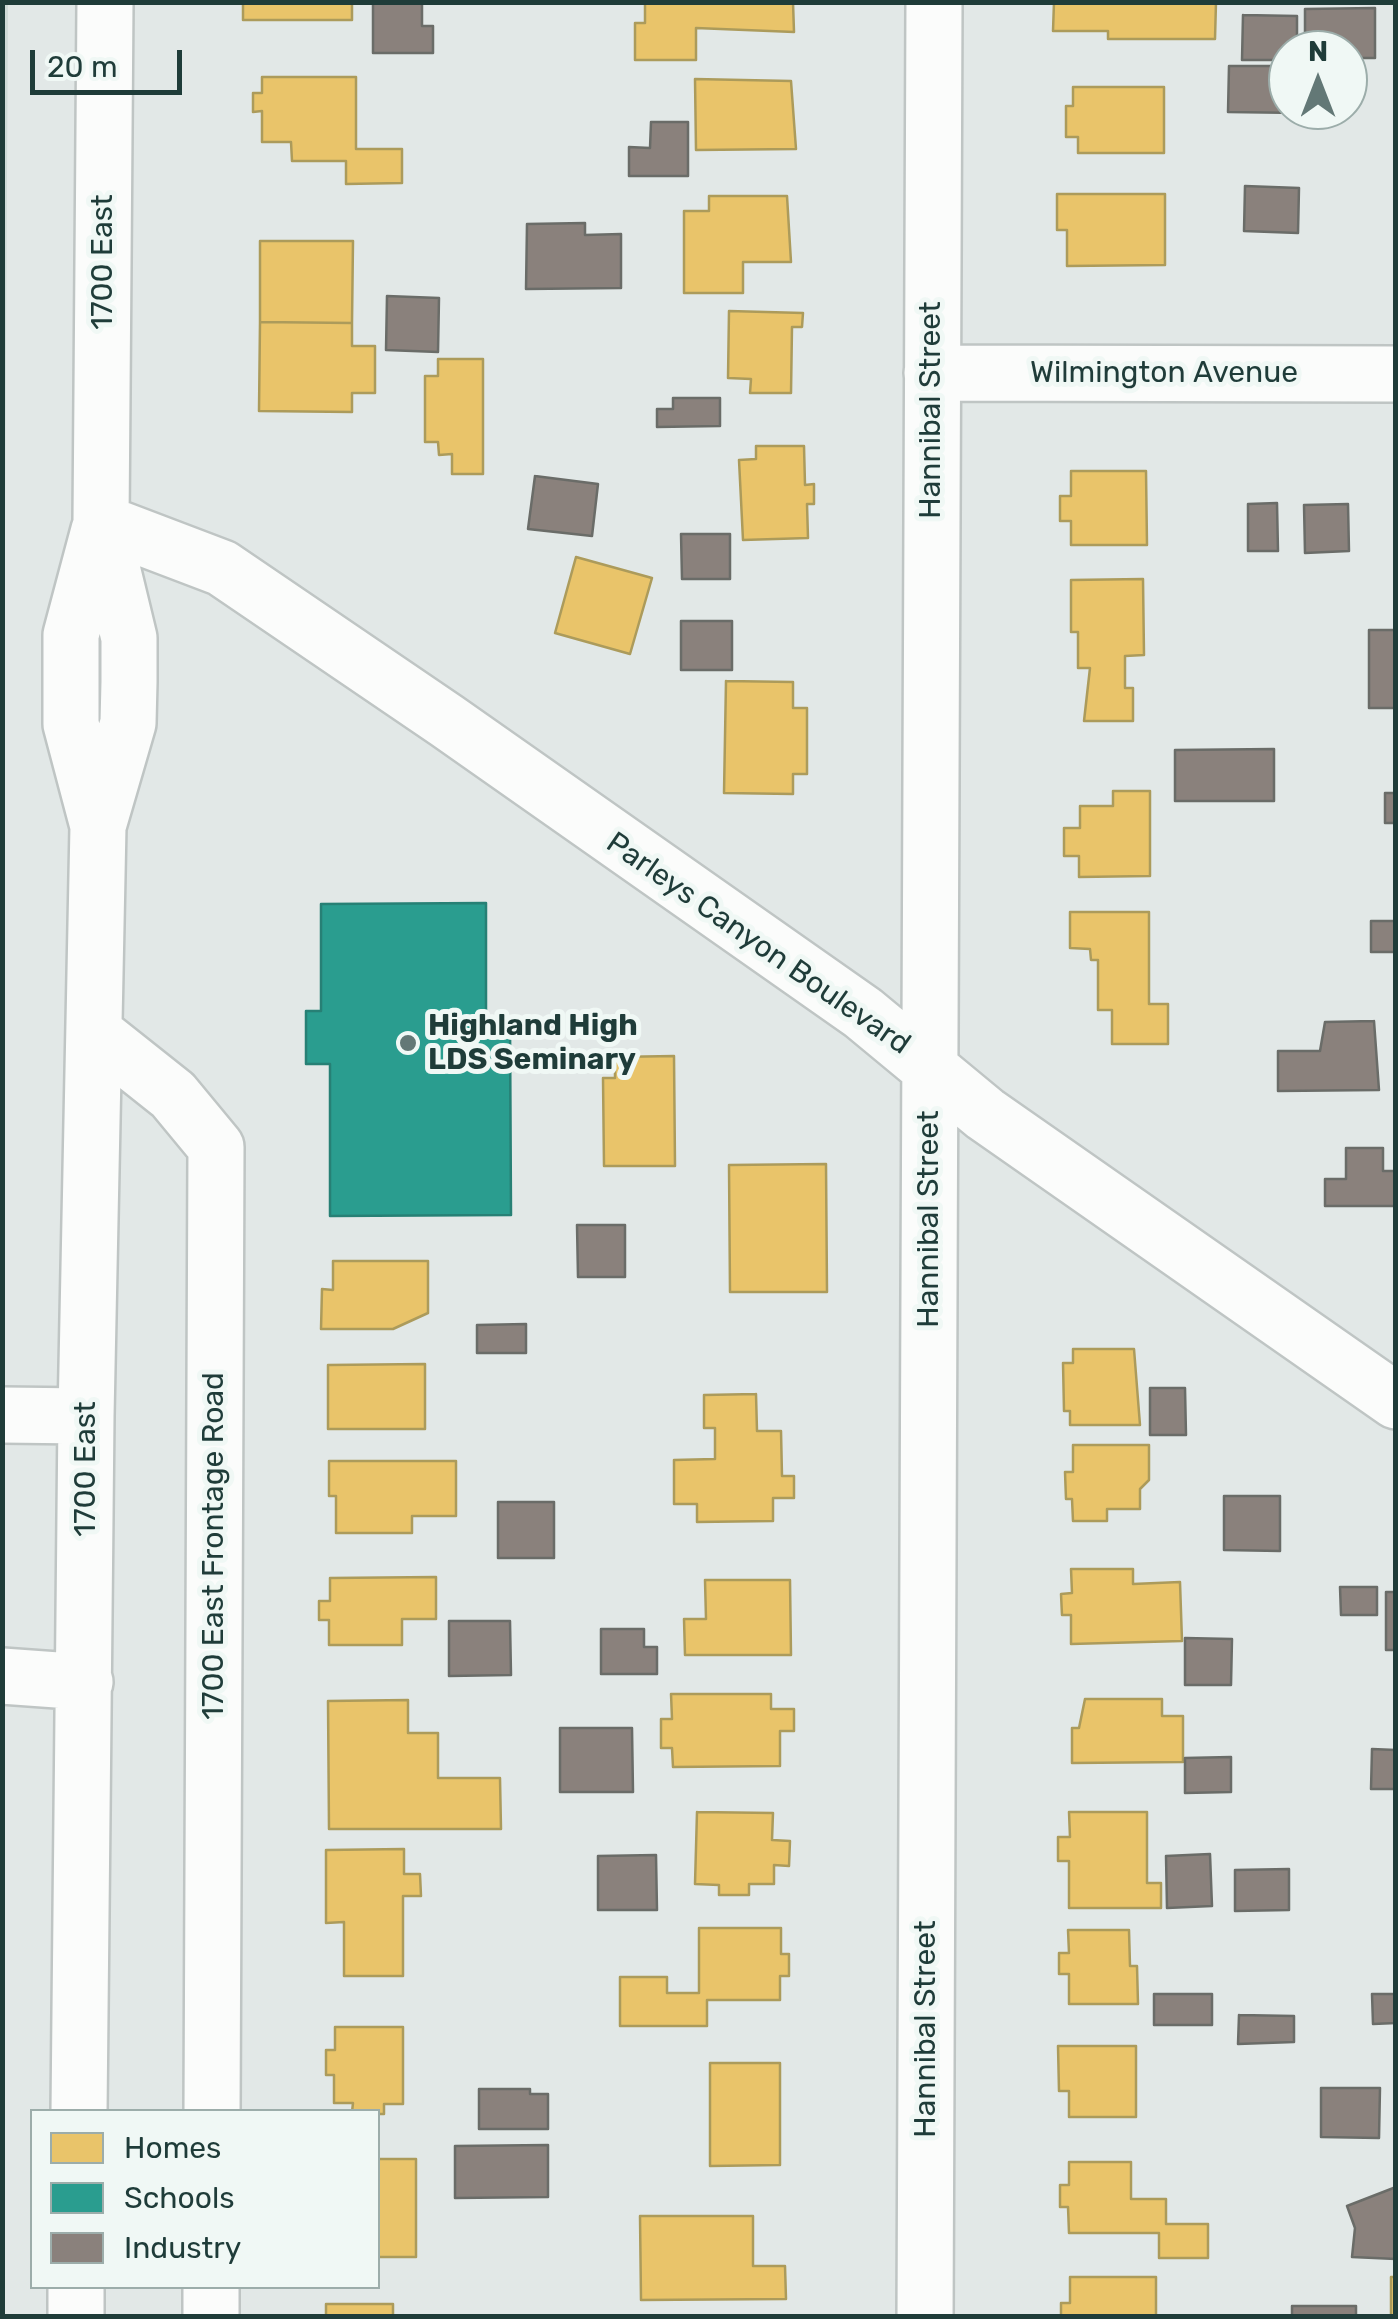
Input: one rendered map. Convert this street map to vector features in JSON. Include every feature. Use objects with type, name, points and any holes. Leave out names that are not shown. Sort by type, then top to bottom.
[{"type":"street","name":"1700 East","points":[[80,2109],[86,1416],[98,826],[128,723],[129,696],[129,638],[102,522],[104,2]]},
{"type":"street","name":"Hannibal Street","points":[[924,2316],[934,2]]},
{"type":"street","name":"Wilmington Avenue","points":[[932,373],[1396,374]]},
{"type":"street","name":"Parleys Canyon Boulevard","points":[[102,522],[222,568],[863,1013],[985,1114],[1396,1401]]},
{"type":"street","name":"1700 East Frontage Road","points":[[95,1033],[173,1096],[216,1147],[212,2109]]},
{"type":"street","points":[[2,1415],[86,1416]]},
{"type":"street","points":[[2,1676],[85,1682]]},
{"type":"street","points":[[76,2289],[76,2316]]},
{"type":"street","points":[[211,2289],[211,2316]]},
{"type":"shaded area","points":[[2,3],[8,3],[6,344],[3,893]]},
{"type":"building: Homes","points":[[243,2],[352,2],[352,20],[243,20]]},
{"type":"building: Homes","points":[[645,2],[793,2],[794,32],[696,28],[696,60],[635,60],[635,23],[645,23]]},
{"type":"building: Homes","points":[[1054,2],[1216,2],[1215,39],[1108,39],[1108,31],[1053,31]]},
{"type":"building: Homes","points":[[262,77],[356,77],[356,149],[402,149],[402,183],[346,184],[346,161],[292,161],[291,142],[262,142],[262,111],[253,112],[253,93],[262,93]]},
{"type":"building: Homes","points":[[695,79],[791,81],[796,149],[696,150]]},
{"type":"building: Homes","points":[[1073,87],[1164,87],[1164,153],[1078,153],[1078,137],[1066,137],[1066,106],[1073,106]]},
{"type":"building: Homes","points":[[1057,194],[1165,194],[1165,265],[1067,266],[1067,230],[1057,230]]},
{"type":"building: Homes","points":[[709,196],[787,196],[791,262],[743,262],[743,293],[684,293],[684,211],[709,211]]},
{"type":"building: Homes","points":[[260,241],[353,241],[352,323],[260,322]]},
{"type":"building: Homes","points":[[729,311],[803,313],[802,327],[792,327],[791,393],[750,393],[751,379],[728,378]]},
{"type":"building: Homes","points":[[260,322],[352,323],[352,346],[375,346],[375,393],[352,393],[352,412],[259,411]]},
{"type":"building: Homes","points":[[438,359],[483,359],[483,474],[452,474],[452,454],[439,455],[438,442],[425,442],[425,376],[438,376]]},
{"type":"building: Homes","points":[[756,446],[804,446],[805,485],[814,484],[814,504],[807,504],[808,538],[743,540],[739,460],[756,459]]},
{"type":"building: Homes","points":[[1071,471],[1146,471],[1147,545],[1071,545],[1071,521],[1060,521],[1060,496],[1071,496]]},
{"type":"building: Homes","points":[[576,557],[652,578],[630,654],[555,633]]},
{"type":"building: Homes","points":[[1143,579],[1144,655],[1125,656],[1125,688],[1133,688],[1133,721],[1084,721],[1090,668],[1078,668],[1078,632],[1071,632],[1071,580]]},
{"type":"building: Homes","points":[[726,681],[793,682],[793,708],[807,708],[807,774],[793,774],[793,794],[724,793]]},
{"type":"building: Homes","points":[[1113,791],[1150,791],[1150,876],[1079,877],[1079,856],[1064,856],[1064,828],[1080,828],[1080,806],[1113,806]]},
{"type":"building: Homes","points":[[1070,912],[1149,912],[1149,1004],[1168,1004],[1168,1044],[1112,1044],[1112,1010],[1098,1010],[1098,960],[1091,960],[1090,949],[1070,948]]},
{"type":"building: Homes","points":[[674,1056],[675,1166],[604,1166],[603,1078],[615,1078],[615,1057]]},
{"type":"building: Homes","points":[[826,1164],[827,1292],[730,1292],[729,1165]]},
{"type":"building: Homes","points":[[333,1261],[428,1261],[428,1313],[393,1329],[321,1329],[322,1289],[333,1290]]},
{"type":"building: Homes","points":[[1073,1349],[1134,1349],[1140,1425],[1070,1425],[1070,1411],[1064,1411],[1063,1363],[1073,1363]]},
{"type":"building: Homes","points":[[425,1364],[425,1429],[328,1429],[328,1365]]},
{"type":"building: Homes","points":[[756,1394],[757,1431],[781,1431],[782,1476],[794,1476],[794,1498],[773,1498],[773,1521],[697,1522],[697,1504],[674,1504],[674,1460],[715,1459],[715,1428],[704,1428],[704,1395]]},
{"type":"building: Homes","points":[[1073,1445],[1149,1445],[1149,1480],[1140,1489],[1140,1509],[1107,1509],[1107,1521],[1073,1521],[1072,1499],[1066,1499],[1065,1472],[1073,1472]]},
{"type":"building: Homes","points":[[329,1461],[456,1461],[456,1516],[412,1516],[412,1533],[336,1533],[336,1496],[329,1496]]},
{"type":"building: Homes","points":[[1071,1569],[1133,1569],[1133,1584],[1180,1582],[1182,1641],[1071,1644],[1071,1615],[1062,1615],[1061,1594],[1072,1593]]},
{"type":"building: Homes","points":[[436,1577],[436,1619],[402,1619],[402,1645],[329,1645],[329,1620],[319,1620],[319,1601],[330,1601],[330,1578]]},
{"type":"building: Homes","points":[[705,1580],[790,1580],[791,1655],[685,1655],[684,1619],[706,1619]]},
{"type":"building: Homes","points":[[671,1694],[771,1694],[771,1709],[794,1709],[794,1731],[780,1731],[780,1766],[673,1767],[672,1748],[661,1748],[661,1719],[672,1719]]},
{"type":"building: Homes","points":[[1085,1699],[1162,1699],[1162,1716],[1183,1716],[1183,1762],[1072,1763],[1072,1728],[1079,1728]]},
{"type":"building: Homes","points":[[408,1700],[408,1733],[438,1733],[438,1778],[500,1778],[501,1829],[329,1829],[328,1701]]},
{"type":"building: Homes","points":[[697,1812],[773,1813],[772,1840],[790,1841],[789,1866],[774,1865],[774,1884],[749,1884],[749,1895],[719,1895],[719,1885],[695,1884]]},
{"type":"building: Homes","points":[[1069,1812],[1147,1812],[1147,1883],[1161,1883],[1161,1908],[1069,1908],[1069,1861],[1058,1861],[1058,1837],[1070,1837]]},
{"type":"building: Homes","points":[[404,1849],[404,1874],[420,1874],[421,1896],[403,1896],[403,1976],[344,1976],[344,1922],[326,1923],[326,1850]]},
{"type":"building: Homes","points":[[699,1928],[781,1928],[781,1954],[789,1954],[789,1976],[780,1976],[780,2000],[707,2000],[707,2026],[620,2026],[620,1977],[667,1977],[667,1993],[699,1993]]},
{"type":"building: Homes","points":[[1068,1930],[1129,1930],[1130,1966],[1137,1966],[1138,2004],[1069,2004],[1069,1974],[1059,1974],[1059,1953],[1069,1953]]},
{"type":"building: Homes","points":[[335,2027],[403,2027],[403,2104],[384,2104],[384,2114],[380,2114],[380,2109],[352,2109],[353,2103],[334,2103],[334,2075],[326,2075],[326,2050],[335,2050]]},
{"type":"building: Homes","points":[[1058,2046],[1136,2046],[1136,2117],[1069,2117],[1069,2091],[1059,2091]]},
{"type":"building: Homes","points":[[710,2063],[780,2063],[780,2165],[710,2166]]},
{"type":"building: Homes","points":[[380,2159],[416,2159],[416,2257],[380,2257]]},
{"type":"building: Homes","points":[[1069,2162],[1131,2162],[1131,2199],[1166,2199],[1166,2224],[1208,2224],[1208,2258],[1159,2258],[1159,2233],[1069,2233],[1068,2207],[1060,2207],[1060,2185],[1069,2185]]},
{"type":"building: Homes","points":[[640,2216],[753,2216],[753,2266],[785,2266],[786,2299],[641,2300]]},
{"type":"building: Homes","points":[[1070,2277],[1156,2277],[1156,2316],[1061,2316],[1061,2303],[1070,2303]]},
{"type":"building: Homes","points":[[1391,2277],[1396,2277],[1396,2316],[1391,2316]]},
{"type":"building: Homes","points":[[326,2304],[393,2304],[393,2316],[326,2316]]},
{"type":"building: Schools","name":"Highland High LDS Seminary","points":[[486,903],[486,1021],[510,1021],[511,1215],[330,1216],[330,1064],[306,1064],[306,1011],[321,1011],[321,904]]},
{"type":"building: Industry","points":[[373,2],[422,2],[422,26],[433,26],[433,53],[373,53]]},
{"type":"building: Industry","points":[[1375,8],[1375,58],[1368,58],[1368,30],[1305,30],[1305,9]]},
{"type":"building: Industry","points":[[1243,15],[1297,16],[1297,30],[1268,30],[1268,60],[1242,60]]},
{"type":"building: Industry","points":[[1229,66],[1268,66],[1268,113],[1228,112]]},
{"type":"building: Industry","points":[[651,122],[688,122],[688,176],[629,176],[629,147],[650,148]]},
{"type":"building: Industry","points":[[1245,186],[1299,188],[1298,233],[1244,231]]},
{"type":"building: Industry","points":[[585,223],[585,235],[621,234],[621,288],[526,289],[527,224]]},
{"type":"building: Industry","points":[[387,296],[439,298],[438,352],[386,350]]},
{"type":"building: Industry","points":[[673,398],[720,398],[720,426],[657,427],[657,409],[673,409]]},
{"type":"building: Industry","points":[[535,476],[598,484],[592,536],[528,529]]},
{"type":"building: Industry","points":[[1277,503],[1278,551],[1248,551],[1248,504]]},
{"type":"building: Industry","points":[[1348,504],[1349,551],[1305,553],[1304,505]]},
{"type":"building: Industry","points":[[681,534],[730,534],[730,579],[682,579]]},
{"type":"building: Industry","points":[[681,621],[732,621],[732,670],[681,670]]},
{"type":"building: Industry","points":[[1369,630],[1396,630],[1396,708],[1369,708]]},
{"type":"building: Industry","points":[[1274,749],[1274,801],[1175,801],[1175,750]]},
{"type":"building: Industry","points":[[1385,793],[1396,793],[1396,823],[1385,823]]},
{"type":"building: Industry","points":[[1371,921],[1396,921],[1396,952],[1371,952]]},
{"type":"building: Industry","points":[[1374,1021],[1379,1090],[1278,1091],[1278,1051],[1320,1051],[1325,1022]]},
{"type":"building: Industry","points":[[1346,1148],[1383,1148],[1383,1171],[1395,1171],[1395,1206],[1325,1206],[1325,1179],[1346,1179]]},
{"type":"building: Industry","points":[[577,1225],[625,1225],[625,1277],[578,1277]]},
{"type":"building: Industry","points":[[526,1324],[526,1353],[477,1353],[477,1325]]},
{"type":"building: Industry","points":[[1150,1388],[1185,1388],[1186,1435],[1150,1435]]},
{"type":"building: Industry","points":[[1224,1496],[1280,1496],[1280,1551],[1224,1550]]},
{"type":"building: Industry","points":[[498,1502],[554,1502],[554,1558],[498,1558]]},
{"type":"building: Industry","points":[[1340,1587],[1377,1587],[1377,1615],[1341,1615]]},
{"type":"building: Industry","points":[[1386,1592],[1396,1592],[1396,1650],[1386,1650]]},
{"type":"building: Industry","points":[[449,1621],[510,1621],[511,1675],[449,1676]]},
{"type":"building: Industry","points":[[601,1629],[644,1629],[644,1647],[657,1647],[657,1674],[601,1674]]},
{"type":"building: Industry","points":[[1185,1638],[1232,1639],[1231,1685],[1185,1685]]},
{"type":"building: Industry","points":[[560,1728],[632,1728],[633,1792],[560,1792]]},
{"type":"building: Industry","points":[[1372,1749],[1396,1750],[1396,1789],[1371,1789]]},
{"type":"building: Industry","points":[[1231,1757],[1231,1792],[1185,1793],[1185,1758]]},
{"type":"building: Industry","points":[[1210,1854],[1212,1906],[1167,1908],[1166,1856]]},
{"type":"building: Industry","points":[[656,1855],[657,1910],[598,1910],[598,1856]]},
{"type":"building: Industry","points":[[1289,1869],[1289,1910],[1235,1911],[1235,1870]]},
{"type":"building: Industry","points":[[1154,1994],[1212,1994],[1212,2025],[1154,2025]]},
{"type":"building: Industry","points":[[1372,1994],[1396,1994],[1396,2023],[1373,2024]]},
{"type":"building: Industry","points":[[1239,2015],[1294,2016],[1294,2042],[1238,2044]]},
{"type":"building: Industry","points":[[1321,2088],[1380,2088],[1379,2138],[1321,2137]]},
{"type":"building: Industry","points":[[479,2089],[530,2089],[530,2094],[548,2094],[548,2129],[479,2129]]},
{"type":"building: Industry","points":[[548,2145],[548,2197],[455,2198],[455,2146]]},
{"type":"building: Industry","points":[[1396,2187],[1396,2259],[1352,2257],[1355,2228],[1347,2206]]},
{"type":"building: Industry","points":[[1292,2306],[1356,2306],[1356,2316],[1292,2316]]},
{"type":"place","name":"Highland High LDS Seminary","points":[[408,1043]]}]
